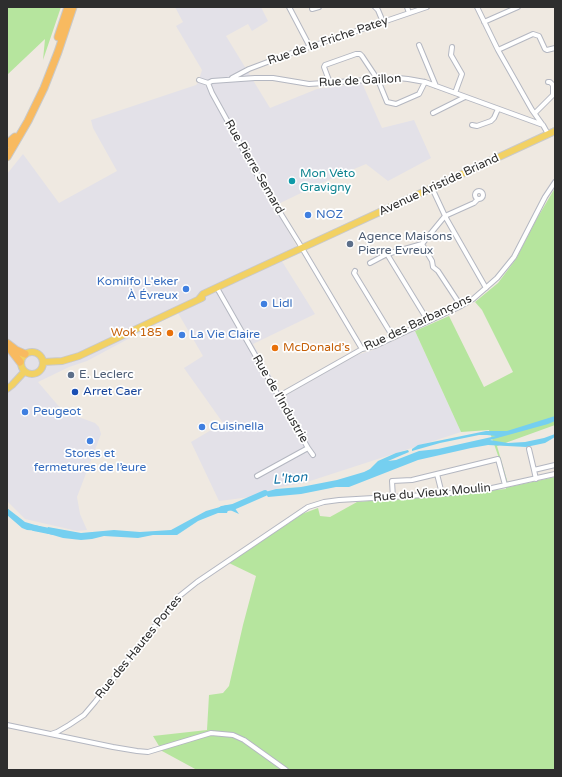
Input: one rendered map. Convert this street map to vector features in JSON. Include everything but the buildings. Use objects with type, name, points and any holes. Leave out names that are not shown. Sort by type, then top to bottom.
[{"type":"highway","points":[[7,149],[15,137],[39,90],[68,7]]},
{"type":"highway","points":[[7,157],[28,121],[44,88],[73,7]]},
{"type":"highway","points":[[7,144],[15,137]]},
{"type":"highway","points":[[7,343],[16,350],[25,354]]},
{"type":"highway","points":[[7,346],[16,354],[20,362]]},
{"type":"main road","name":"Avenue Aristide Briand","points":[[43,362],[62,361],[79,356],[555,131]]},
{"type":"main road","points":[[31,352],[38,354],[43,362],[42,369],[36,374],[30,375],[24,372],[20,362],[25,354],[31,352]]},
{"type":"main road","points":[[7,389],[24,372]]},
{"type":"street","points":[[289,7],[310,47]]},
{"type":"street","points":[[312,9],[319,7]]},
{"type":"street","points":[[375,7],[378,10],[382,22]]},
{"type":"street","points":[[407,7],[409,13]]},
{"type":"street","name":"Rue de la Friche Patey","points":[[230,79],[249,69],[286,55],[427,7]]},
{"type":"street","points":[[477,7],[498,50],[548,134]]},
{"type":"street","points":[[484,22],[518,7]]},
{"type":"street","points":[[498,50],[533,34],[539,36],[547,50],[549,51],[555,48]]},
{"type":"street","points":[[419,45],[436,86]]},
{"type":"street","points":[[452,47],[451,55],[462,74],[455,93]]},
{"type":"street","points":[[330,83],[324,67],[325,65],[356,54],[360,54],[362,56],[378,80],[387,102],[396,104],[419,94],[425,82]]},
{"type":"street","name":"Rue de Gaillon","points":[[208,83],[212,81],[230,79],[273,78],[309,84],[398,78],[425,82],[542,125]]},
{"type":"street","points":[[199,80],[208,83]]},
{"type":"street","points":[[534,112],[554,93],[553,85],[548,82]]},
{"type":"street","name":"Rue Pierre Semard","points":[[208,83],[260,180],[362,349]]},
{"type":"street","points":[[432,113],[465,97]]},
{"type":"street","points":[[472,126],[477,126],[491,121],[498,109]]},
{"type":"street","name":"Rue des Barbançons","points":[[279,396],[362,349],[375,346],[473,299],[507,267],[514,257],[545,197],[555,182]]},
{"type":"street","points":[[432,188],[445,216],[486,288]]},
{"type":"street","points":[[370,263],[387,254],[422,244],[445,216],[478,200]]},
{"type":"street","points":[[422,244],[432,261],[433,267],[438,271],[461,306]]},
{"type":"street","points":[[387,254],[428,321]]},
{"type":"street","points":[[355,271],[354,273],[393,337]]},
{"type":"street","name":"Rue de l'Industrie","points":[[218,290],[313,455]]},
{"type":"street","name":"Rue de l'Industrie","points":[[257,476],[308,448]]},
{"type":"street","points":[[529,449],[536,478]]},
{"type":"street","points":[[393,498],[392,481],[412,480],[498,459],[505,485]]},
{"type":"street","points":[[534,470],[555,465]]},
{"type":"street","points":[[437,474],[442,494]]},
{"type":"street","name":"Rue du Vieux Moulin","points":[[308,507],[324,502],[339,500],[442,494],[505,485],[555,474]]},
{"type":"street","name":"Rue des Hautes Portes","points":[[51,734],[63,729],[84,714],[177,598],[197,582],[308,507]]},
{"type":"street","points":[[7,725],[113,747],[148,752],[210,733],[221,733],[233,735],[244,740],[286,770]]},
{"type":"shaded area","points":[[175,7],[261,7],[268,21],[252,31],[248,24],[226,36],[270,108],[317,89],[362,83],[382,128],[414,120],[431,158],[388,181],[366,164],[274,206],[297,247],[278,255],[315,314],[253,344],[283,397],[357,355],[376,349],[415,331],[461,432],[307,482],[281,487],[250,497],[219,501],[191,442],[223,423],[184,368],[203,356],[178,313],[87,361],[69,367],[38,382],[62,410],[95,423],[99,427],[101,434],[77,497],[80,514],[87,530],[77,531],[25,519],[7,501],[7,174],[23,154],[59,203],[117,171],[93,128],[91,120],[196,85],[198,83],[202,70],[176,26],[183,22]]},
{"type":"green space","points":[[7,7],[61,7],[43,60],[45,39],[7,75]]},
{"type":"green space","points":[[555,188],[555,425],[497,446],[509,487],[555,477],[555,770],[197,770],[162,751],[153,736],[207,730],[209,695],[223,693],[229,686],[256,576],[229,563],[302,514],[318,508],[320,516],[330,517],[357,502],[506,489],[500,461],[489,430],[461,432],[415,331],[449,316],[484,387],[513,372],[482,310],[475,302],[498,283],[516,259],[536,220]]},
{"type":"water","points":[[555,416],[555,421],[548,424],[490,440],[508,443],[525,442],[555,434],[555,437],[545,443],[526,447],[488,445],[471,448],[418,460],[349,487],[336,487],[301,494],[268,497],[266,494],[260,496],[258,494],[276,489],[301,487],[337,480],[364,472],[370,469],[378,461],[396,453],[408,450],[409,452],[388,461],[396,460],[419,451],[438,449],[496,436],[479,435],[440,443],[412,451],[412,449],[418,445],[486,431],[507,431]]},
{"type":"water","points":[[232,504],[239,514],[230,510],[228,510],[227,513],[218,513],[198,521],[177,535],[153,535],[138,538],[104,536],[81,540],[63,538],[46,533],[48,527],[81,533],[114,530],[140,532],[171,530],[206,511],[227,505],[229,508]]},
{"type":"water","points":[[7,508],[25,522],[42,527],[41,531],[22,528],[7,515]]},
{"type":"waterway","name":"L'Iton","points":[[222,509],[233,507],[265,493]]},
{"type":"waterway","name":"L'Iton","points":[[34,528],[54,532]]},
{"type":"place","name":"Mon Véto Gravigny","points":[[292,181]]},
{"type":"place","name":"NOZ","points":[[308,215]]},
{"type":"place","name":"Agence Maisons Pierre Evreux","points":[[350,244]]},
{"type":"place","name":"Komilfo L'eker À Évreux","points":[[186,289]]},
{"type":"place","name":"Lidl","points":[[264,304]]},
{"type":"place","name":"Wok 185","points":[[170,333]]},
{"type":"place","name":"La Vie Claire","points":[[182,335]]},
{"type":"place","name":"McDonald’s","points":[[275,348]]},
{"type":"place","name":"E. Leclerc","points":[[71,375]]},
{"type":"place","name":"Arret Caer","points":[[75,392]]},
{"type":"place","name":"Peugeot","points":[[25,412]]},
{"type":"place","name":"Cuisinella","points":[[202,427]]},
{"type":"place","name":"Stores et fermetures de l’eure","points":[[90,441]]}]
